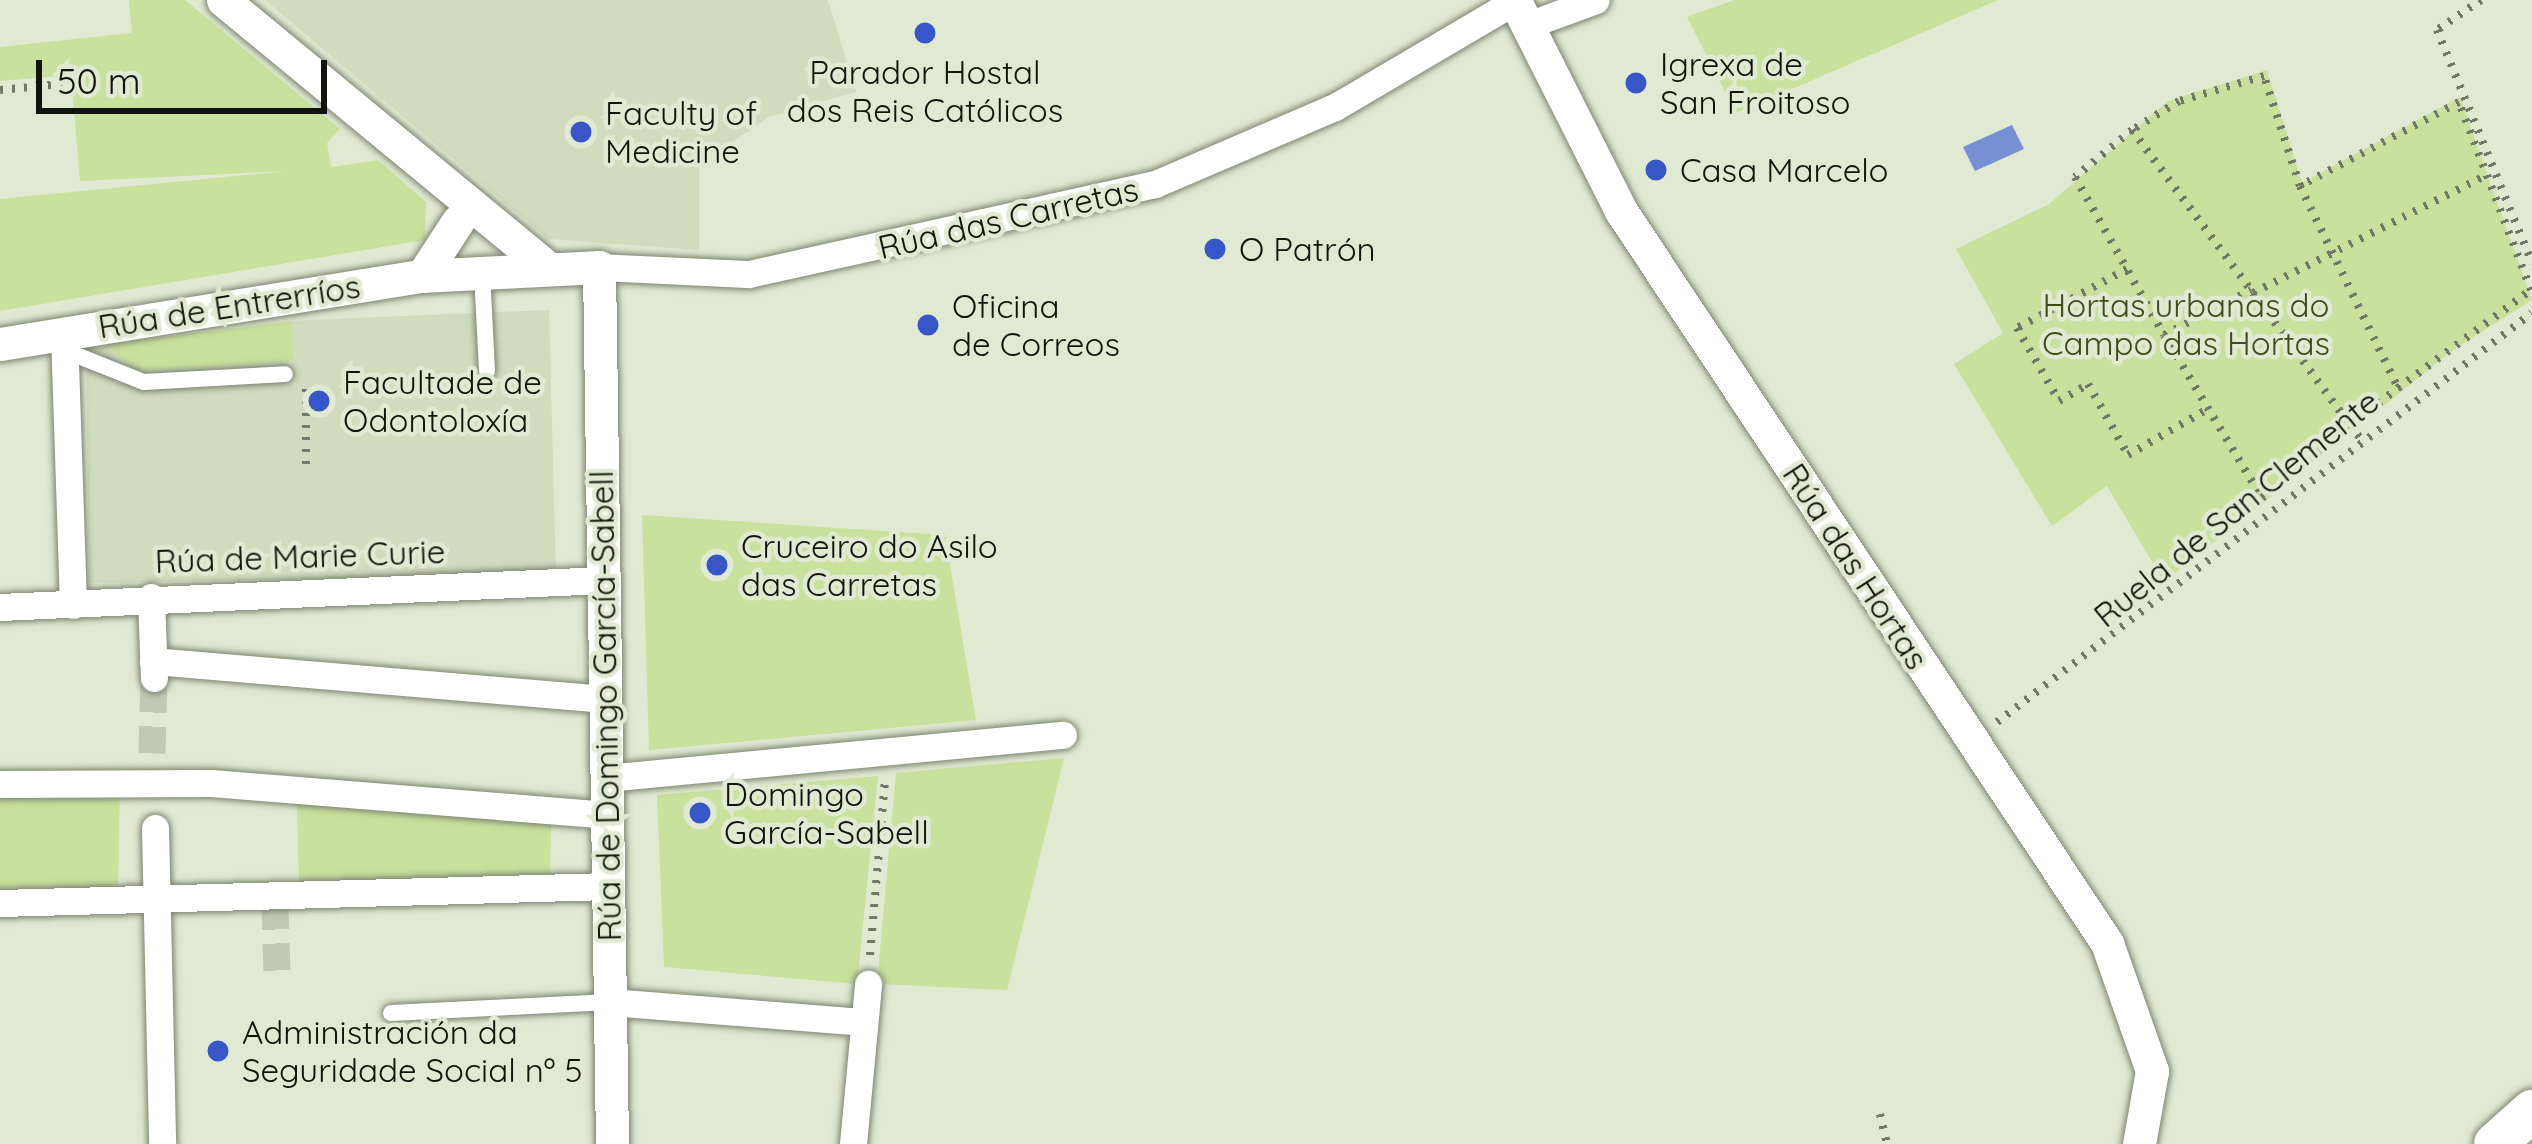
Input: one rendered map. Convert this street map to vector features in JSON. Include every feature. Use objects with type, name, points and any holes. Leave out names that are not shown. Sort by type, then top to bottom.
[{"type":"street","points":[[223,0],[441,186],[549,268]]},
{"type":"street","name":"Rúa das Carretas","points":[[483,272],[599,267],[749,274],[1155,184],[1336,107],[1522,13],[1596,0]]},
{"type":"street","name":"Rúa das Hortas","points":[[1522,13],[1621,212],[1971,740],[2126,986],[2152,1071],[2140,1142]]},
{"type":"street","points":[[441,186],[483,272]]},
{"type":"street","points":[[422,276],[458,221]]},
{"type":"street","name":"Rúa de Domingo García-Sabell","points":[[599,267],[612,1144]]},
{"type":"street","name":"Rúa de Entrerríos","points":[[0,344],[65,342],[422,276],[483,272]]},
{"type":"street","points":[[65,342],[73,605]]},
{"type":"street","name":"Rúa de Marie Curie","points":[[0,607],[603,580]]},
{"type":"street","points":[[151,597],[153,669],[606,699]]},
{"type":"street","points":[[606,778],[1063,735]]},
{"type":"street","points":[[0,784],[153,766],[607,815]]},
{"type":"street","points":[[155,828],[162,1144]]},
{"type":"street","points":[[0,903],[275,899],[608,886]]},
{"type":"street","points":[[853,1144],[868,984]]},
{"type":"street","points":[[610,1002],[862,1022]]},
{"type":"street","points":[[2495,1144],[2532,1111]]},
{"type":"lane","points":[[483,272],[487,371]]},
{"type":"lane","points":[[65,342],[144,382],[285,374]]},
{"type":"lane","points":[[391,1013],[610,1002]]},
{"type":"path","points":[[2481,0],[2437,30],[2532,263]]},
{"type":"path","points":[[2300,186],[2459,102],[2531,290],[2350,425],[2262,498],[2206,410],[2075,177],[2132,130],[2179,101],[2264,76],[2300,186],[2326,257],[2398,388]]},
{"type":"path","points":[[0,90],[71,83]]},
{"type":"path","points":[[2132,130],[2360,438]]},
{"type":"path","points":[[2164,335],[2487,176]]},
{"type":"path","points":[[2127,268],[2017,328],[2059,401],[2088,384],[2128,455],[2206,410]]},
{"type":"path","name":"Ruela de San Clemente","points":[[1971,740],[2235,545],[2360,438],[2532,313]]},
{"type":"path","points":[[868,984],[887,753]]},
{"type":"path","points":[[1880,1114],[1887,1144]]},
{"type":"shaded area","name":"Faculty of Medicine","points":[[265,0],[828,0],[856,92],[769,117],[699,165],[699,250],[548,239]]},
{"type":"shaded area","name":"Facultade de Odontoloxía","points":[[549,310],[556,574],[89,583],[86,349],[305,320]]},
{"type":"green space","points":[[129,0],[185,0],[340,129],[327,143],[331,167],[378,160],[426,202],[425,240],[0,311],[0,199],[286,171],[80,181],[71,75],[0,81],[0,47],[132,33]]},
{"type":"green space","points":[[1734,0],[1998,0],[1736,113],[1687,17]]},
{"type":"green space","name":"Hortas urbanas do Campo das Hortas","points":[[2267,70],[2302,183],[2460,97],[2532,300],[2453,350],[2164,582],[2107,486],[2052,526],[1954,364],[2003,333],[1956,249],[2049,204],[2168,101]]},
{"type":"green space","points":[[292,321],[293,361],[135,371],[107,344]]},
{"type":"green space","points":[[642,515],[945,535],[976,720],[649,750]]},
{"type":"green space","points":[[1064,758],[1007,990],[877,984],[896,773]]},
{"type":"green space","points":[[878,776],[857,984],[664,967],[657,795]]},
{"type":"green space","points":[[120,793],[118,889],[0,891],[0,795]]},
{"type":"green space","points":[[297,801],[551,821],[550,877],[299,885]]},
{"type":"water","points":[[2012,125],[2024,149],[1975,171],[1963,147]]},
{"type":"tunnel","points":[[152,753],[154,678]]},
{"type":"tunnel","points":[[275,902],[277,972]]},
{"type":"place","name":"Parador Hostal dos Reis Católicos","points":[[925,33]]},
{"type":"place","name":"Igrexa de San Froitoso","points":[[1636,83]]},
{"type":"place","name":"Faculty of Medicine","points":[[581,132]]},
{"type":"place","name":"Casa Marcelo","points":[[1656,170]]},
{"type":"place","name":"O Patrón","points":[[1215,249]]},
{"type":"place","name":"Oficina de Correos","points":[[928,325]]},
{"type":"place","name":"Facultade de Odontoloxía","points":[[319,401]]},
{"type":"place","name":"Cruceiro do Asilo das Carretas","points":[[717,565]]},
{"type":"place","name":"Domingo García-Sabell","points":[[700,813]]},
{"type":"place","name":"Administración da Seguridade Social nº 5","points":[[218,1051]]}]
